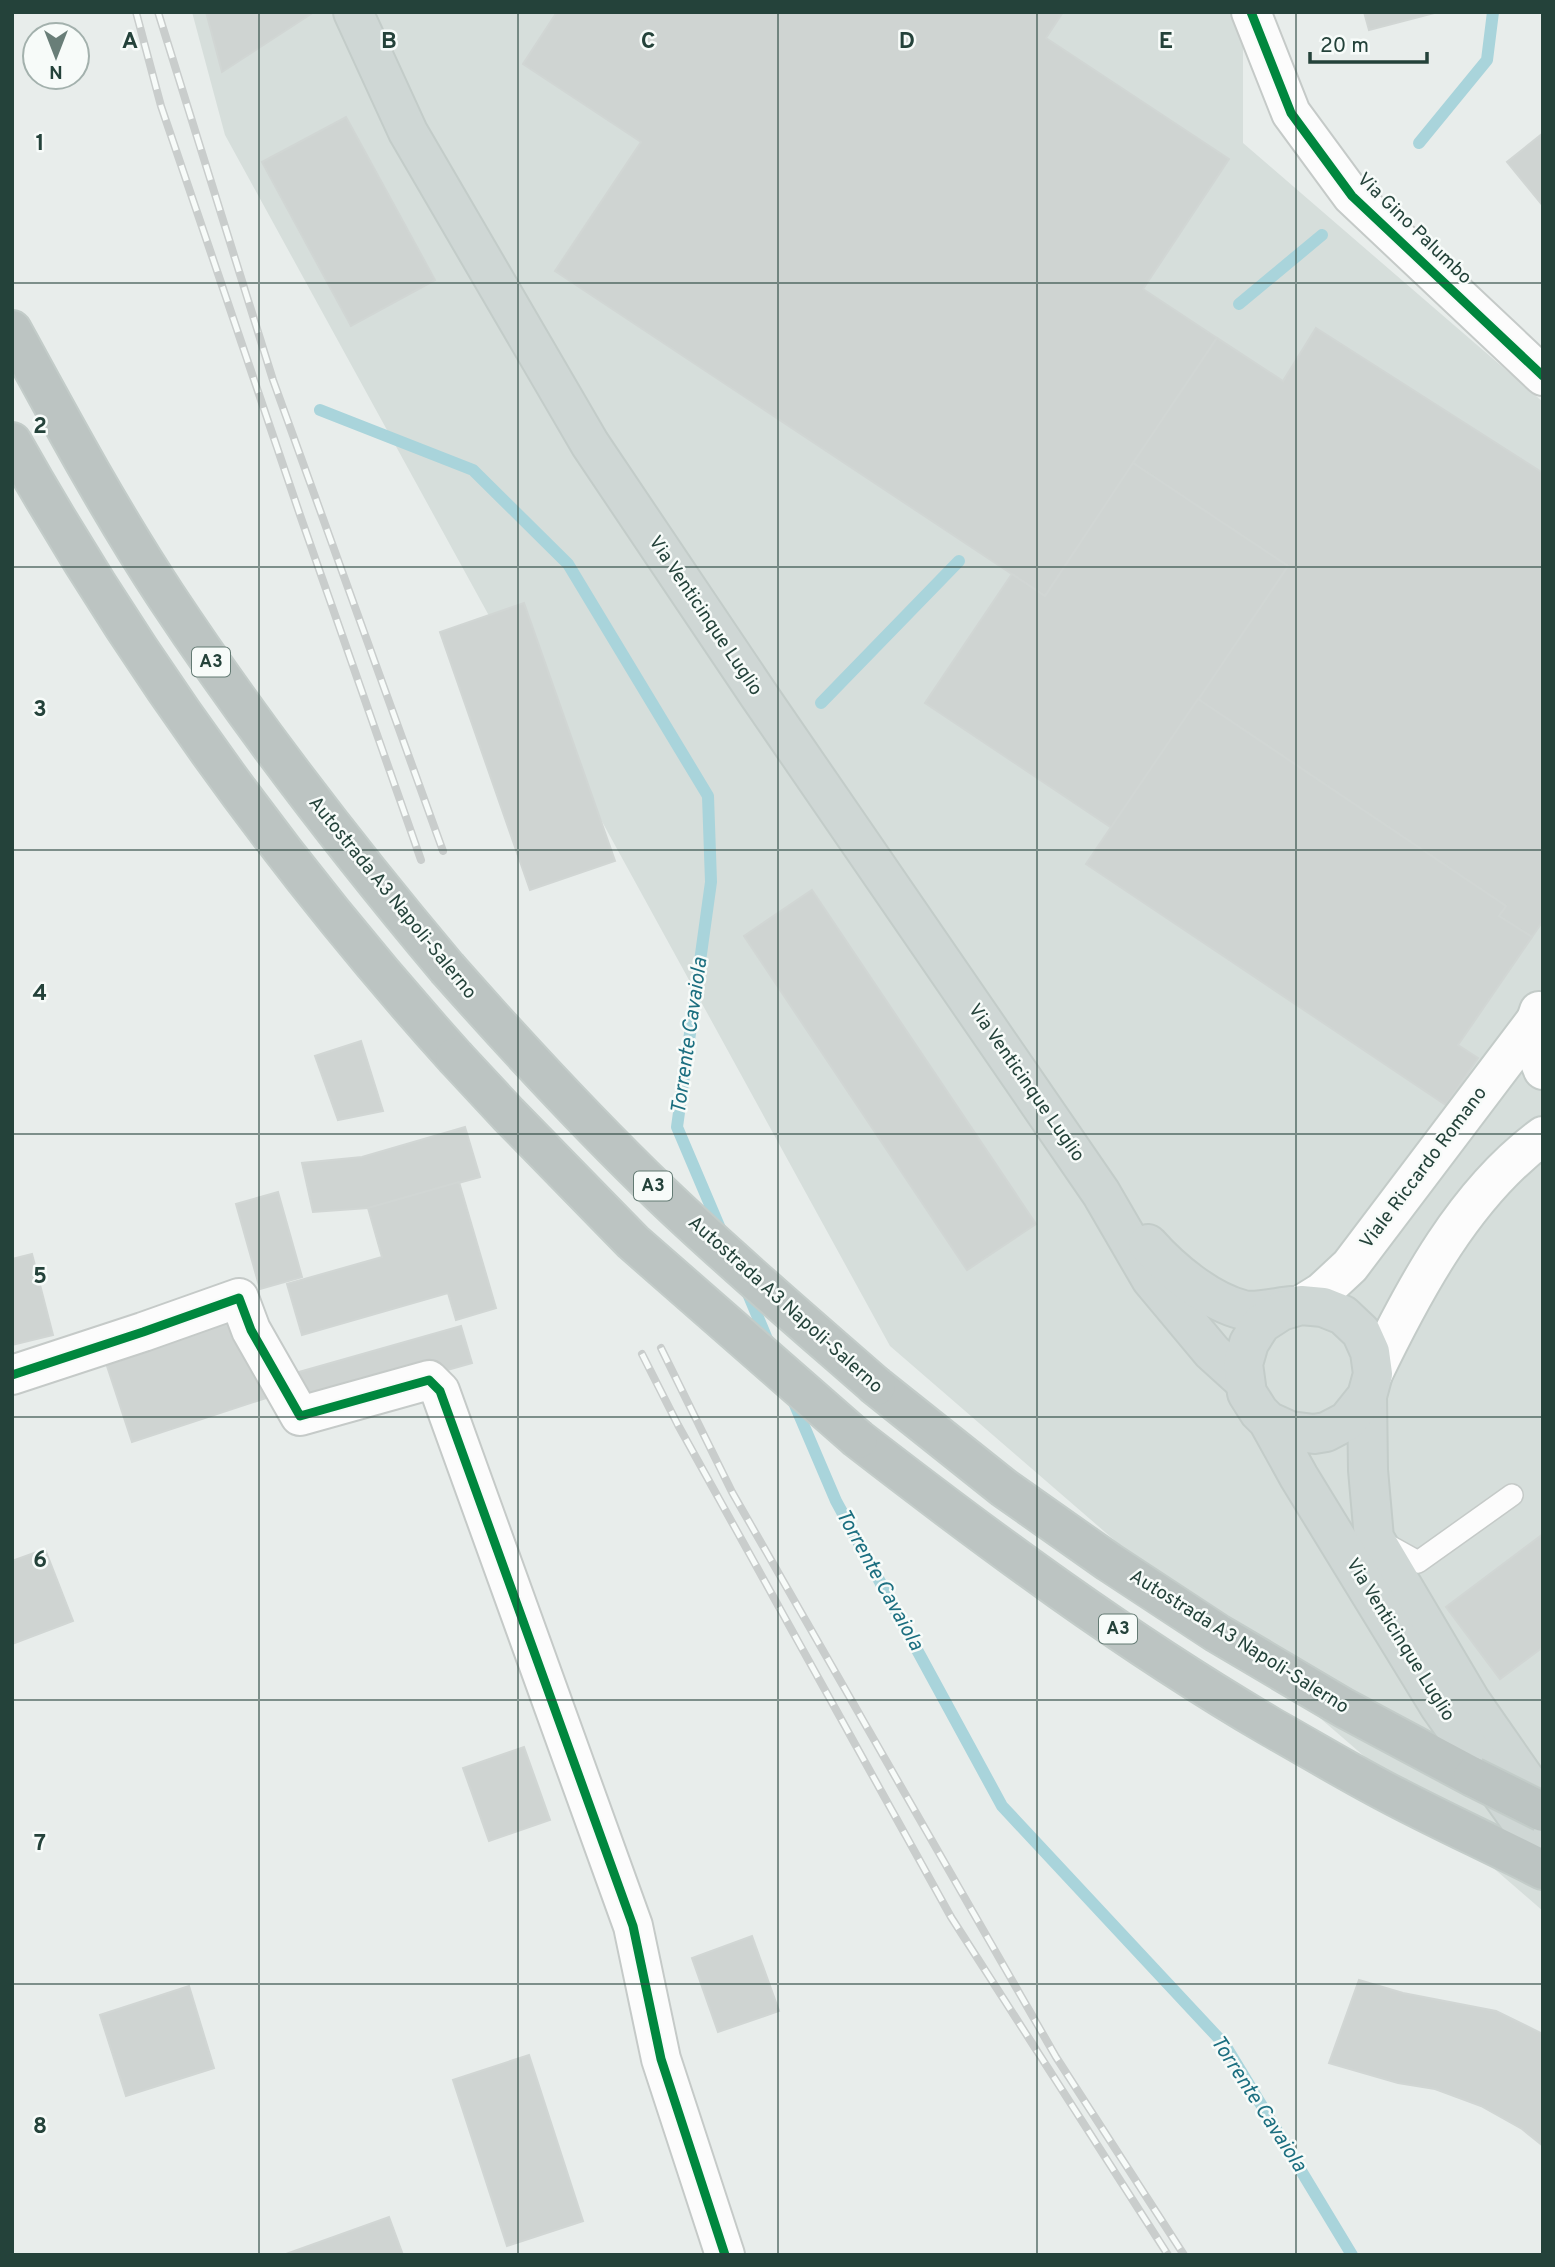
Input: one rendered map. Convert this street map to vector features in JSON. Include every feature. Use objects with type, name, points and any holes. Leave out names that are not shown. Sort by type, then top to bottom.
[{"type":"highway","name":"Autostrada A3 Napoli-Salerno","points":[[12,330],[99,487],[165,594],[296,780],[380,888],[447,968],[523,1053],[662,1195],[876,1386],[1004,1488],[1109,1562],[1217,1633],[1344,1707],[1462,1772],[1542,1810]]},
{"type":"highway","name":"A3","points":[[12,442],[59,525],[199,738],[341,923],[455,1057],[633,1242],[858,1439],[1051,1584],[1235,1704],[1394,1796],[1543,1870]]},
{"type":"main road","name":"Via Venticinque Luglio","points":[[353,12],[408,132],[590,444],[758,694],[1101,1193],[1151,1279],[1212,1352],[1244,1381],[1247,1393],[1268,1421],[1440,1707],[1543,1853]]},
{"type":"main road","name":"Via Venticinque Luglio","points":[[1101,1193],[1167,1266],[1203,1292],[1244,1311],[1301,1305],[1323,1307],[1343,1315],[1362,1332],[1370,1352],[1368,1470],[1374,1538],[1470,1700],[1542,1810]]},
{"type":"main road","points":[[1244,1381],[1243,1364],[1249,1343],[1261,1324],[1281,1311],[1301,1305]]},
{"type":"main road","points":[[1268,1421],[1290,1431],[1314,1434],[1326,1432],[1347,1421],[1370,1385]]},
{"type":"street","name":"Via Gino Palumbo","points":[[1251,12],[1291,113],[1352,196],[1543,376]]},
{"type":"street","name":"Viale Riccardo Romano","points":[[1539,1011],[1534,1037],[1536,1054],[1543,1070]]},
{"type":"street","name":"Viale Riccardo Romano","points":[[1301,1305],[1322,1292],[1350,1266],[1539,1011]]},
{"type":"street","points":[[1370,1385],[1404,1309],[1432,1263],[1467,1213],[1498,1176],[1543,1136]]},
{"type":"street","points":[[12,1375],[239,1298],[251,1329],[300,1416],[429,1380],[440,1391],[634,1926],[661,2060],[725,2255]]},
{"type":"lane","points":[[1374,1538],[1418,1562],[1512,1495]]},
{"type":"shaded area","points":[[192,12],[1243,12],[1243,143],[1543,402],[1543,1911],[890,1346],[225,135]]},
{"type":"building","points":[[206,12],[310,12],[311,14],[222,72]]},
{"type":"building","points":[[557,12],[1063,12],[1046,38],[1229,159],[1143,289],[1217,338],[1045,596],[555,271],[641,142],[523,64]]},
{"type":"building","points":[[1364,12],[1438,12],[1369,30]]},
{"type":"building","points":[[346,117],[435,280],[351,326],[262,162]]},
{"type":"building","points":[[1543,133],[1543,206],[1507,162]]},
{"type":"building","points":[[1316,328],[1543,473],[1543,921],[1532,937],[1499,916],[1506,906],[1198,699],[1288,566],[1133,463],[1217,338],[1283,381]]},
{"type":"building","points":[[1133,463],[1288,566],[1112,828],[925,703],[1012,574],[1045,596]]},
{"type":"building","points":[[524,603],[615,861],[530,890],[440,632]]},
{"type":"building","points":[[1198,699],[1506,906],[1499,916],[1532,937],[1458,1045],[1478,1058],[1446,1105],[1086,864]]},
{"type":"building","points":[[812,890],[1036,1224],[967,1270],[744,936]]},
{"type":"building","points":[[361,1041],[383,1111],[338,1120],[315,1056]]},
{"type":"building","points":[[465,1127],[480,1177],[368,1208],[313,1212],[302,1163],[362,1157]]},
{"type":"building","points":[[459,1182],[496,1308],[456,1320],[448,1293],[302,1335],[287,1284],[382,1257],[368,1208]]},
{"type":"building","points":[[278,1192],[302,1277],[260,1289],[236,1204]]},
{"type":"building","points":[[32,1254],[53,1335],[12,1345],[12,1259]]},
{"type":"building","points":[[238,1313],[266,1398],[132,1442],[104,1357]]},
{"type":"building","points":[[461,1326],[472,1363],[309,1409],[299,1372]]},
{"type":"building","points":[[1543,1534],[1543,1647],[1500,1679],[1446,1607]]},
{"type":"building","points":[[45,1549],[73,1621],[12,1644],[12,1561]]},
{"type":"building","points":[[524,1747],[550,1820],[489,1841],[463,1768]]},
{"type":"building","points":[[752,1936],[779,2011],[718,2032],[692,1958]]},
{"type":"building","points":[[1359,1980],[1403,1993],[1496,2011],[1543,2034],[1543,2146],[1522,2129],[1481,2106],[1435,2089],[1398,2083],[1329,2063]]},
{"type":"building","points":[[189,1986],[214,2068],[126,2096],[100,2015]]},
{"type":"building","points":[[529,2055],[583,2221],[507,2246],[453,2080]]},
{"type":"building","points":[[389,2217],[403,2255],[286,2255],[286,2254]]},
{"type":"waterway","points":[[1419,143],[1487,60],[1493,12]]},
{"type":"waterway","points":[[1239,304],[1322,235]]},
{"type":"waterway","points":[[320,410],[473,470],[568,564],[708,796],[711,882],[677,1127],[722,1233]]},
{"type":"waterway","points":[[821,703],[959,561]]},
{"type":"waterway","name":"Torrente Cavaiola","points":[[746,1289],[770,1346]]},
{"type":"waterway","name":"Torrente Cavaiola","points":[[792,1398],[836,1501],[1002,1806],[1225,2045],[1352,2255]]},
{"type":"railway","points":[[136,12],[161,106],[421,860]]},
{"type":"railway","points":[[158,12],[273,380],[443,851]]},
{"type":"railway","points":[[661,1348],[732,1492],[1056,2057],[1184,2255]]},
{"type":"railway","points":[[642,1354],[678,1425],[951,1917],[1168,2255]]},
{"type":"cycle path","points":[[1251,12],[1291,113],[1352,196],[1543,376]]},
{"type":"cycle path","points":[[12,1375],[239,1298],[251,1330],[300,1416],[429,1380],[440,1391],[633,1926],[661,2059],[725,2255]]}]
